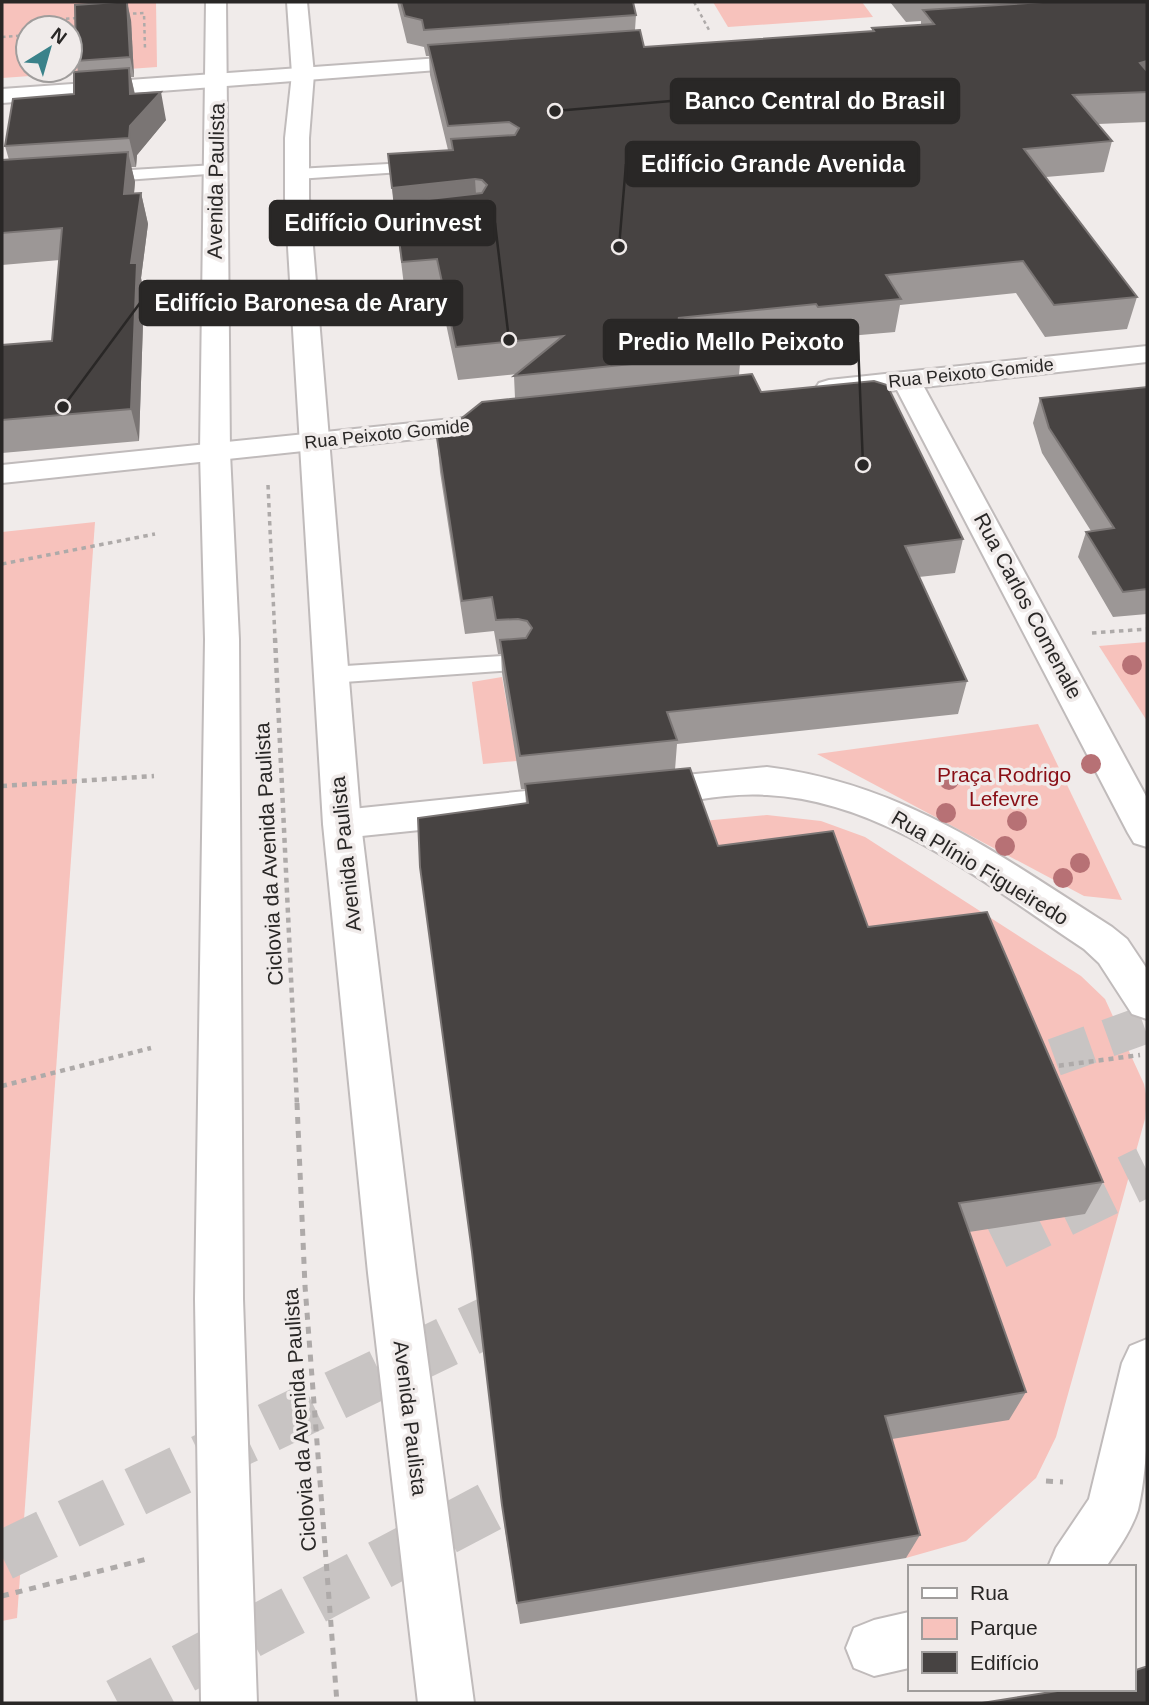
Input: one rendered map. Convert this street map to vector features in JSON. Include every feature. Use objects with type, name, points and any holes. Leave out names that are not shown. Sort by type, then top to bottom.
[{"type":"main road","name":"Avenida Paulista","points":[[216,2],[218,80],[215,170],[215,453],[222,639],[219,1299],[229,1703]]},
{"type":"main road","name":"Avenida Paulista","points":[[297,2],[303,74],[297,138],[300,234],[342,824],[392,1273],[446,1703]]},
{"type":"main road","points":[[2,96],[501,60]]},
{"type":"main road","name":"Rua Peixoto Gomide","points":[[796,392],[1147,354]]},
{"type":"main road","name":"Rua Carlos Comenale","points":[[907,381],[1147,833]]},
{"type":"main road","name":"Rua Peixoto Gomide","points":[[2,474],[533,419]]},
{"type":"main road","name":"Rua Plínio Figueiredo","points":[[614,797],[766,781],[860,798],[938,838],[1098,938],[1113,951],[1147,1002]]},
{"type":"main road","points":[[342,824],[558,802]]},
{"type":"main road","points":[[1076,1565],[1112,1510],[1147,1363]]},
{"type":"lane","points":[[298,174],[444,165]]},
{"type":"lane","points":[[77,178],[215,170]]},
{"type":"lane","points":[[300,234],[451,221]]},
{"type":"lane","points":[[330,675],[519,663]]},
{"type":"path","points":[[694,2],[709,30]]},
{"type":"path","points":[[117,15],[144,13],[145,55]]},
{"type":"path","points":[[84,17],[89,17]]},
{"type":"path","name":"Ciclovia da Avenida Paulista","points":[[267,447],[305,1286],[337,1703]]},
{"type":"path","points":[[2,564],[155,534]]},
{"type":"path","points":[[1086,633],[1147,629]]},
{"type":"path","points":[[2,786],[153,776]]},
{"type":"path","points":[[4,1085],[151,1048]]},
{"type":"path","points":[[1040,1069],[1140,1055]]},
{"type":"path","points":[[2,1596],[147,1559]]},
{"type":"green space","points":[[2,2],[156,2],[157,67],[84,72],[84,14],[14,14],[14,77],[2,78]]},
{"type":"green space","points":[[713,2],[862,2],[873,17],[728,27]]},
{"type":"green space","points":[[95,522],[17,1618],[2,1621],[2,532]]},
{"type":"green space","points":[[1147,642],[1147,721],[1099,646]]},
{"type":"green space","points":[[502,677],[517,761],[483,764],[472,682]]},
{"type":"green space","name":"Praça Rodrigo Lefevre","points":[[1038,724],[1122,900],[1084,896],[817,754]]},
{"type":"green space","points":[[767,815],[821,821],[865,837],[1081,976],[1105,999],[1144,1084],[1147,1099],[1145,1119],[1056,1437],[1036,1478],[966,1541],[906,1558],[874,1443],[945,1235],[1085,1213],[859,963],[714,883],[692,822]]},
{"type":"building","points":[[127,2],[130,57],[84,60],[84,14],[75,14],[75,5]]},
{"type":"building","points":[[401,2],[633,2],[636,15],[424,30],[422,20],[405,16]]},
{"type":"building","points":[[1043,2],[1147,2],[1147,61],[1140,63],[1147,71],[1147,92],[1073,95],[1112,141],[1024,149],[1137,297],[1054,305],[1023,261],[886,275],[901,299],[818,307],[816,304],[678,318],[732,335],[741,353],[514,376],[563,336],[456,347],[437,259],[402,262],[394,203],[482,193],[487,185],[482,180],[475,179],[392,188],[388,154],[453,150],[451,139],[515,135],[519,128],[509,122],[448,126],[428,45],[640,30],[644,47],[874,31],[872,28],[934,24],[923,10]]},
{"type":"building","points":[[129,68],[130,94],[161,92],[130,126],[129,138],[5,146],[13,99],[74,94],[74,84],[84,84],[84,71]]},
{"type":"building","points":[[128,152],[124,194],[141,193],[131,263],[137,263],[131,409],[2,420],[2,345],[52,341],[62,228],[2,233],[2,160]]},
{"type":"building","points":[[752,374],[761,392],[874,381],[887,385],[963,539],[905,546],[967,681],[667,712],[677,740],[520,756],[500,640],[526,638],[532,628],[527,621],[518,619],[496,620],[492,597],[462,601],[437,438],[482,402]]},
{"type":"building","points":[[1147,387],[1147,589],[1123,592],[1086,532],[1114,528],[1049,428],[1040,398]]},
{"type":"building","points":[[690,768],[718,846],[833,831],[868,927],[987,912],[1103,1182],[959,1203],[1026,1392],[885,1416],[920,1535],[517,1603],[420,867],[418,818],[528,803],[525,784]]},
{"type":"building","points":[[1147,1667],[1147,1703],[982,1703],[1057,1691],[1135,1691],[1135,1670]]},
{"type":"tunnel","points":[[1002,1080],[1047,1060],[1147,1024]]},
{"type":"tunnel","points":[[929,1277],[1147,1171]]},
{"type":"tunnel","points":[[2,1556],[527,1303]]},
{"type":"tunnel","points":[[118,1703],[546,1477]]},
{"type":"place","name":"Banco Central do Brasil","points":[[555,111]]},
{"type":"place","name":"Edifício Grande Avenida","points":[[619,247]]},
{"type":"place","name":"Edifício Ourinvest","points":[[509,340]]},
{"type":"place","name":"Edifício Baronesa de Arary","points":[[63,407]]},
{"type":"place","name":"Predio Mello Peixoto","points":[[863,465]]}]
